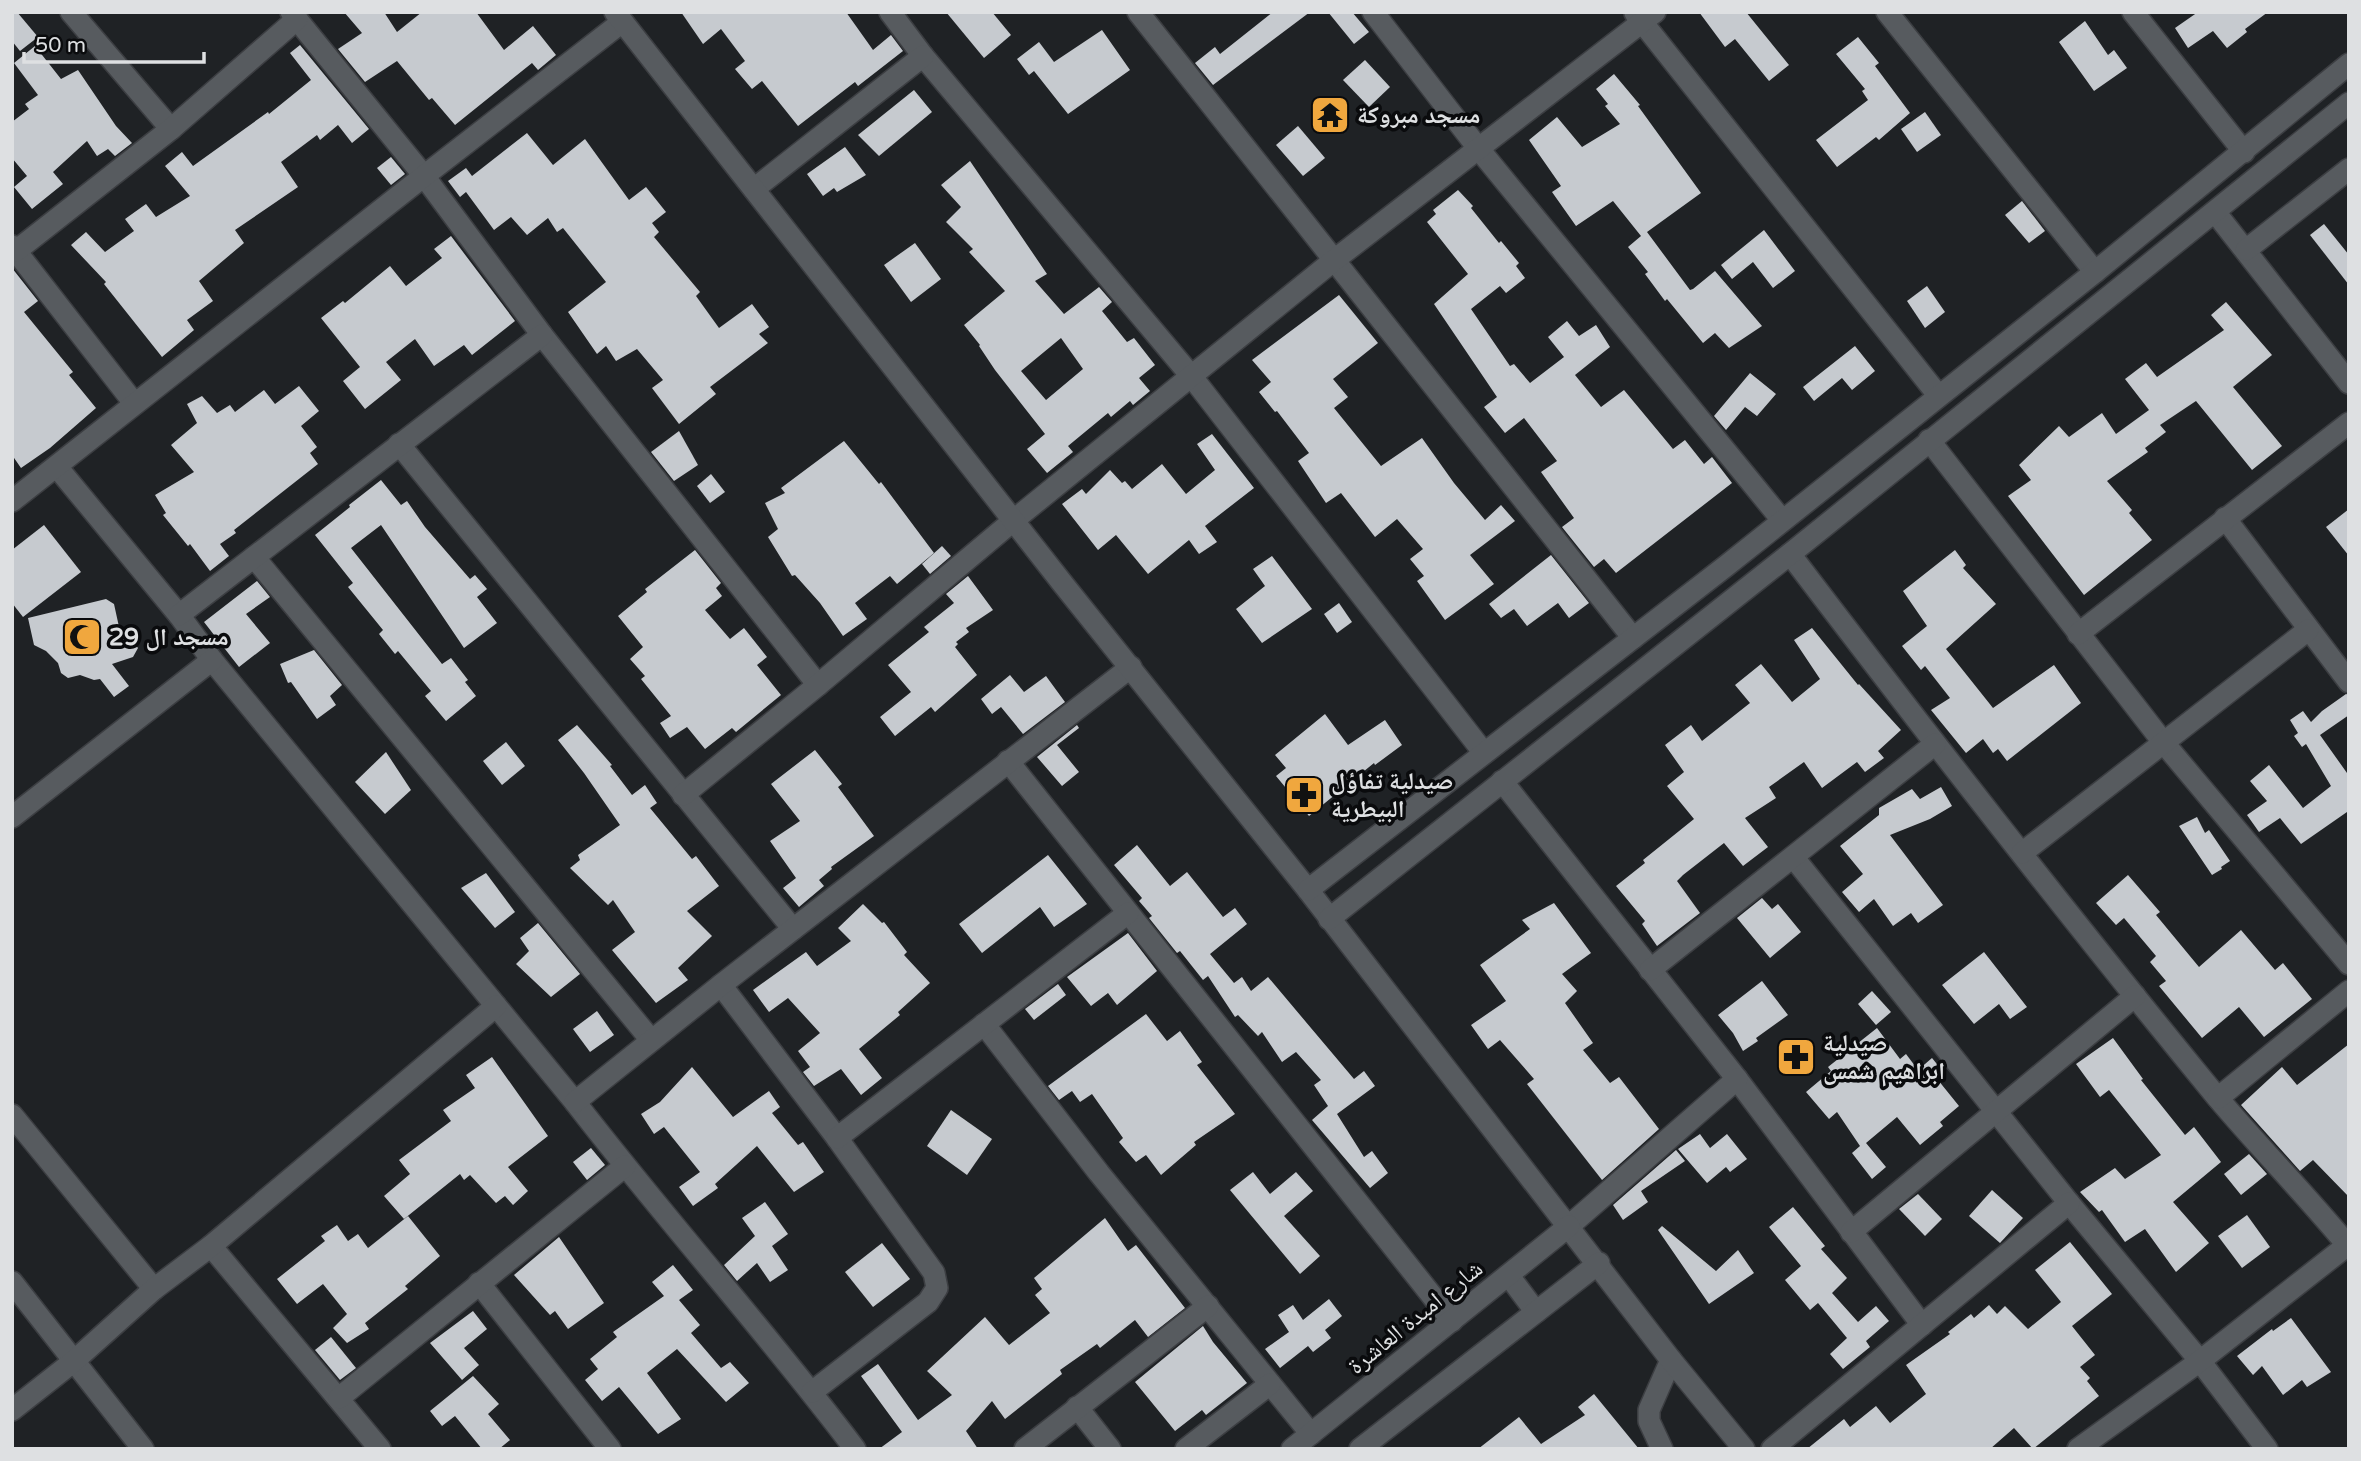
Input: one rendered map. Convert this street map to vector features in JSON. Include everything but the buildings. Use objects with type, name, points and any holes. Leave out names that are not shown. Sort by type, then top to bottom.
[{"type":"street","points":[[71,12],[171,129]]},
{"type":"street","points":[[890,12],[923,57],[1192,377],[1484,753]]},
{"type":"street","points":[[1138,12],[1633,638]]},
{"type":"street","points":[[1373,12],[1478,148],[1782,520]]},
{"type":"street","points":[[1887,12],[2095,272]]},
{"type":"street","points":[[2133,12],[2244,152]]},
{"type":"street","points":[[682,794],[1333,261],[1644,15],[1938,395]]},
{"type":"street","points":[[134,403],[14,249],[171,129],[294,16],[424,176],[542,335],[818,685]]},
{"type":"street","points":[[12,501],[424,176],[618,17],[1308,890],[1671,1360],[1744,1449]]},
{"type":"street","points":[[754,189],[923,57]]},
{"type":"street","points":[[1308,890],[1633,638],[2095,272],[2349,64]]},
{"type":"street","points":[[1329,919],[1790,554],[2349,103]]},
{"type":"street","points":[[2246,250],[2349,169]]},
{"type":"street","points":[[2215,212],[2349,383]]},
{"type":"street","points":[[179,615],[542,335]]},
{"type":"street","points":[[2078,634],[2349,423]]},
{"type":"street","points":[[1929,440],[2163,742],[2349,964]]},
{"type":"street","points":[[399,444],[793,929]]},
{"type":"street","points":[[57,467],[575,1102],[625,1167],[812,1392],[855,1449]]},
{"type":"street","points":[[2225,518],[2349,682]]},
{"type":"street","points":[[1790,554],[1935,744],[2135,996],[2218,1098],[2348,1246],[2200,1361],[2078,1449]]},
{"type":"street","points":[[254,557],[651,1040]]},
{"type":"street","points":[[2022,853],[2308,630]]},
{"type":"street","points":[[12,817],[212,660]]},
{"type":"street","points":[[575,1102],[1130,667]]},
{"type":"street","points":[[1650,970],[1935,744]]},
{"type":"street","points":[[1008,761],[1452,1321]]},
{"type":"street","points":[[1502,781],[1737,1079],[1922,1325]]},
{"type":"street","points":[[1794,858],[2069,1203],[2200,1361],[2267,1449]]},
{"type":"street","points":[[837,1138],[1128,913]]},
{"type":"street","points":[[721,985],[837,1138],[934,1273],[937,1288],[928,1302],[812,1392]]},
{"type":"street","points":[[2218,1098],[2349,991]]},
{"type":"street","points":[[1851,1232],[2135,996]]},
{"type":"street","points":[[12,1410],[74,1361],[154,1289],[212,1246],[496,1006]]},
{"type":"street","points":[[984,1024],[1099,1173],[1311,1434]]},
{"type":"street","name":"شارع امبدة العاشرة","points":[[1292,1449],[1509,1276],[1737,1079]]},
{"type":"street","points":[[12,1115],[154,1289]]},
{"type":"street","points":[[339,1398],[625,1167]]},
{"type":"street","points":[[1772,1449],[2069,1203]]},
{"type":"street","points":[[212,1246],[380,1449]]},
{"type":"street","points":[[1360,1449],[1598,1264]]},
{"type":"street","points":[[1509,1276],[1536,1312]]},
{"type":"street","points":[[12,1282],[143,1449]]},
{"type":"street","points":[[480,1283],[610,1449]]},
{"type":"street","points":[[1025,1449],[1208,1306]]},
{"type":"street","points":[[1662,1449],[1649,1421],[1649,1410],[1671,1360]]},
{"type":"street","points":[[1186,1449],[1270,1384]]},
{"type":"street","points":[[1077,1407],[1110,1449]]},
{"type":"place","name":"مسجد مبروكة","points":[[1330,115]]},
{"type":"place","name":"مسجد ال 29","points":[[82,637]]},
{"type":"place","name":"صيدلية تفاؤل البيطرية","points":[[1304,795]]},
{"type":"place","name":"صيدلية ابراهيم شمس","points":[[1796,1057]]}]
